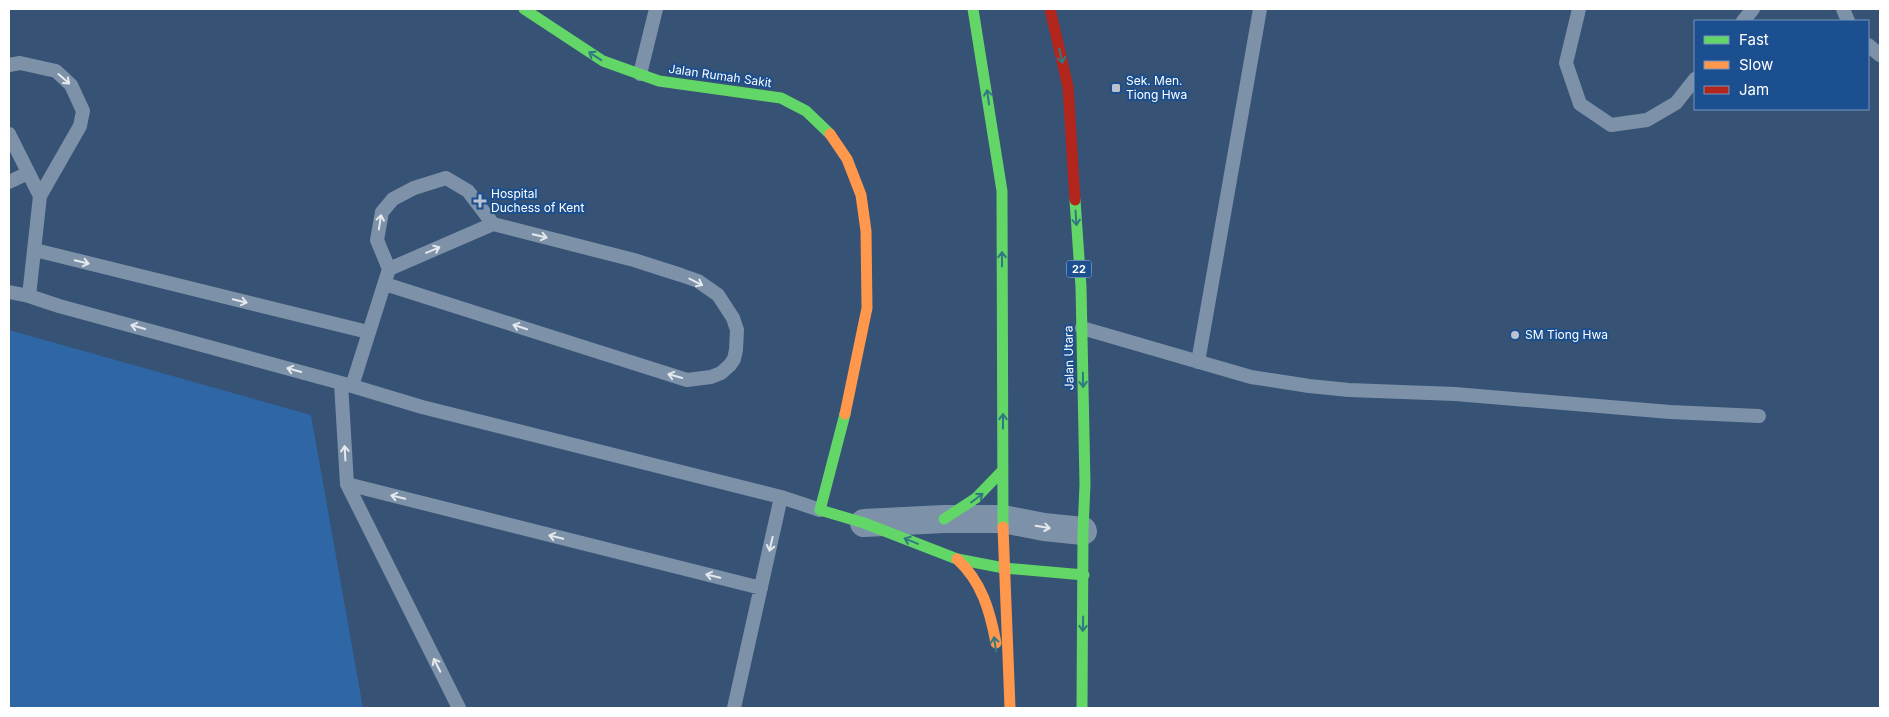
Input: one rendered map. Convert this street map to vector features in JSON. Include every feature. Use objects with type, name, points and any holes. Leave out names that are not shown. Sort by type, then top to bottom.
[{"type":"main road","name":"Jalan Rumah Sakit","points":[[524,9],[603,61],[640,74],[659,80],[781,98],[806,111],[830,134],[847,159],[861,195],[866,231],[867,308],[856,367],[820,510]]},
{"type":"main road","points":[[973,9],[1002,191],[1003,519],[1010,708]]},
{"type":"main road","name":"Jalan Utara","points":[[1050,9],[1068,87],[1082,328],[1085,484],[1082,708]]},
{"type":"main road","points":[[944,518],[967,506],[984,492],[1003,470]]},
{"type":"main road","points":[[820,510],[864,523],[957,560],[1004,568],[1084,575]]},
{"type":"main road","points":[[957,560],[975,577],[982,590],[992,621],[997,649],[996,657]]},
{"type":"street","points":[[864,523],[944,518],[1003,519],[1044,527],[1083,531]]},
{"type":"lane","points":[[640,74],[656,9]]},
{"type":"lane","points":[[1198,362],[1260,9]]},
{"type":"lane","points":[[1580,9],[1566,63],[1580,104],[1611,125],[1647,120],[1676,103],[1694,80]]},
{"type":"lane","points":[[1744,20],[1753,9]]},
{"type":"lane","points":[[1869,46],[1880,55]]},
{"type":"lane","points":[[9,65],[20,63],[56,71],[71,85],[82,111],[80,126],[40,196],[29,296]]},
{"type":"lane","points":[[9,134],[40,196]]},
{"type":"lane","points":[[9,182],[28,173]]},
{"type":"lane","points":[[459,708],[347,484],[347,384],[368,332],[389,269],[377,240],[382,212],[393,198],[414,188],[446,178],[468,191],[493,224]]},
{"type":"lane","points":[[385,284],[687,380],[704,379],[721,373],[734,359],[737,336],[733,318],[718,295],[698,281],[634,260],[493,224],[389,269]]},
{"type":"lane","points":[[35,250],[368,332]]},
{"type":"lane","points":[[9,292],[347,384],[422,407],[781,496],[820,510]]},
{"type":"lane","points":[[1082,328],[1251,377],[1349,390],[1455,394],[1670,412],[1760,416]]},
{"type":"lane","points":[[347,484],[761,588]]},
{"type":"lane","points":[[734,708],[781,496]]},
{"type":"shaded area","points":[[9,330],[311,415],[363,708],[9,708]]},
{"type":"traffic: fast","points":[[524,9],[603,61],[659,81],[781,98],[806,111],[830,134]]},
{"type":"traffic: fast","points":[[973,9],[1002,191],[1003,527]]},
{"type":"traffic: fast","points":[[1075,200],[1081,287],[1085,484],[1082,708]]},
{"type":"traffic: fast","points":[[845,414],[820,510],[864,523],[957,559],[1004,568],[1084,575]]},
{"type":"traffic: fast","points":[[944,519],[976,498],[1003,470]]},
{"type":"traffic: slow","points":[[830,134],[847,159],[861,195],[866,231],[867,308],[845,414]]},
{"type":"traffic: slow","points":[[1003,527],[1010,708]]},
{"type":"traffic: slow","points":[[957,559],[966,568],[979,587],[988,608],[996,643]]},
{"type":"traffic: jam","points":[[1050,9],[1068,87],[1075,200]]},
{"type":"place","name":"Sek. Men. Tiong Hwa","points":[[1116,88]]},
{"type":"place","name":"Hospital Duchess of Kent","points":[[480,201]]},
{"type":"place","name":"SM Tiong Hwa","points":[[1515,335]]}]
